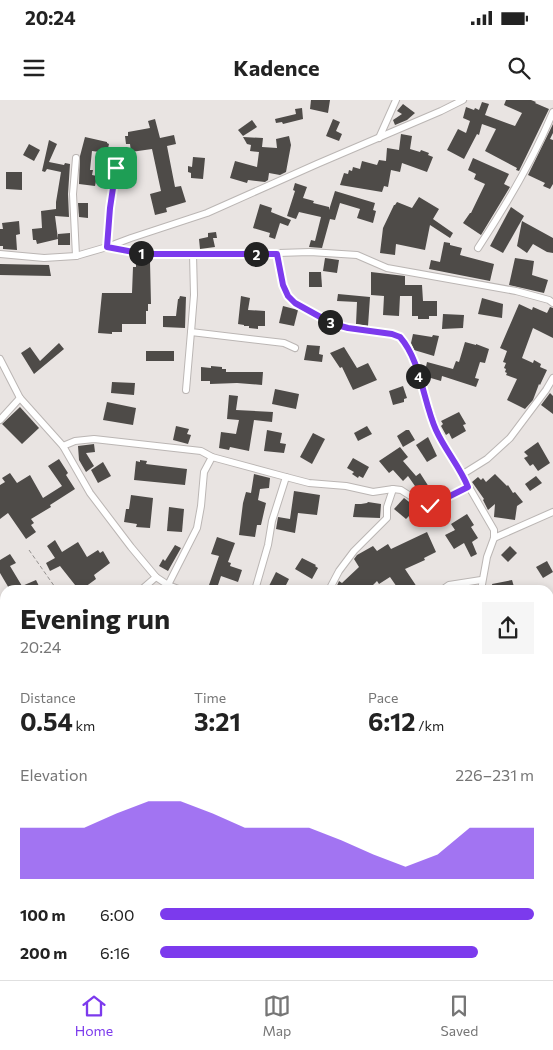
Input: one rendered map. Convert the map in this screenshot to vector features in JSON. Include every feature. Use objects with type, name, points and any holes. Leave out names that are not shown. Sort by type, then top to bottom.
[{"type":"street","points":[[379,138],[396,100]]},
{"type":"street","points":[[0,254],[44,258],[76,256],[107,247],[207,213],[463,100]]},
{"type":"street","points":[[478,248],[508,202],[539,144],[553,112]]},
{"type":"street","points":[[76,158],[73,194],[76,256]]},
{"type":"street","points":[[107,247],[116,168]]},
{"type":"street","points":[[107,247],[144,254],[217,255],[310,252],[357,255],[387,268],[516,291],[549,300],[553,304]]},
{"type":"street","points":[[186,390],[194,295],[193,254]]},
{"type":"street","points":[[277,254],[283,285],[288,296],[295,303],[333,324],[392,334],[404,341],[414,362],[436,430],[494,530],[494,538],[481,585]]},
{"type":"street","points":[[191,332],[284,343],[295,348]]},
{"type":"street","points":[[0,359],[20,398],[62,446],[90,493],[131,547],[156,576],[168,585],[197,528],[204,472],[212,457]]},
{"type":"street","points":[[463,474],[487,459],[510,438],[553,378]]},
{"type":"street","points":[[0,420],[20,398]]},
{"type":"street","points":[[62,446],[75,441],[100,439],[201,451],[212,457],[309,483],[346,486],[372,492],[392,489],[404,491],[426,506],[430,506],[468,487]]},
{"type":"street","points":[[256,585],[268,545],[272,521],[286,477]]},
{"type":"street","points":[[332,585],[339,571],[354,551],[387,518],[387,507],[392,489]]},
{"type":"street","points":[[494,538],[553,512]]},
{"type":"street","points":[[146,585],[156,576]]},
{"type":"street","points":[[449,585],[482,580]]},
{"type":"path","points":[[29,550],[54,585]]},
{"type":"building","points":[[311,100],[330,100],[328,113],[310,109]]},
{"type":"building","points":[[506,100],[531,100],[549,109],[519,171],[516,170],[517,168],[485,151],[496,129],[482,124],[479,135],[477,134],[464,159],[447,150],[458,129],[466,133],[470,121],[463,118],[466,107],[479,110],[482,102],[489,104],[485,115],[515,126],[522,113],[504,105]]},
{"type":"building","points":[[403,104],[415,113],[407,120],[395,125],[393,120],[402,114],[397,111]]},
{"type":"building","points":[[302,108],[303,119],[283,124],[282,122],[276,123],[275,119],[296,114],[295,109]]},
{"type":"building","points":[[155,119],[160,138],[174,135],[176,144],[167,146],[175,187],[181,186],[186,202],[166,208],[167,212],[155,215],[150,194],[161,191],[152,149],[131,152],[130,144],[126,144],[125,136],[128,136],[128,132],[150,128],[148,121]]},
{"type":"building","points":[[333,119],[340,122],[336,131],[342,134],[339,141],[326,136]]},
{"type":"building","points":[[252,120],[257,127],[243,136],[238,130]]},
{"type":"building","points":[[553,124],[553,133],[550,139],[553,140],[553,184],[550,189],[543,186],[545,183],[528,175]]},
{"type":"building","points":[[401,134],[412,136],[410,149],[420,152],[421,150],[433,157],[427,172],[402,163],[400,172],[391,170],[388,187],[384,186],[382,192],[340,185],[344,173],[348,174],[349,170],[352,171],[353,167],[360,169],[362,161],[377,165],[379,160],[386,161],[387,148],[399,150]]},
{"type":"building","points":[[289,136],[291,145],[286,172],[280,175],[269,173],[268,180],[265,182],[248,180],[247,183],[230,178],[235,161],[257,167],[259,152],[250,151],[251,145],[247,144],[243,137],[263,138],[262,147],[277,148],[276,139]]},
{"type":"building","points":[[85,137],[109,144],[107,153],[92,151],[90,170],[93,170],[92,175],[97,176],[95,186],[79,184],[80,156]]},
{"type":"building","points":[[49,140],[57,144],[49,162],[64,165],[65,163],[70,164],[69,217],[55,216],[58,239],[37,244],[36,240],[33,240],[32,229],[42,228],[41,211],[56,209],[61,172],[47,169],[45,172],[42,171]]},
{"type":"building","points":[[29,144],[40,150],[34,161],[23,155]]},
{"type":"building","points":[[193,157],[205,158],[203,179],[191,178],[191,173],[188,172],[188,166],[192,167]]},
{"type":"building","points":[[473,158],[509,174],[504,184],[510,187],[481,235],[463,223],[471,213],[485,184],[474,179],[476,174],[468,170]]},
{"type":"building","points":[[6,172],[22,172],[22,190],[6,189]]},
{"type":"building","points":[[295,183],[307,187],[303,198],[329,207],[329,210],[335,191],[375,203],[373,210],[376,211],[373,223],[357,218],[360,209],[340,203],[335,220],[330,219],[322,248],[309,247],[311,240],[315,241],[321,217],[299,212],[296,219],[287,216],[295,191],[293,190]]},
{"type":"building","points":[[419,197],[439,209],[433,219],[453,233],[450,238],[430,225],[425,250],[396,244],[395,255],[380,253],[383,228],[394,205],[397,202],[412,208]]},
{"type":"building","points":[[78,203],[88,203],[88,218],[79,217]]},
{"type":"building","points":[[260,204],[272,208],[271,212],[291,220],[288,226],[280,223],[275,239],[269,237],[270,233],[253,228]]},
{"type":"building","points":[[511,207],[524,216],[503,253],[490,246]]},
{"type":"building","points":[[19,221],[20,234],[16,235],[17,250],[3,249],[3,246],[0,246],[0,229],[3,229],[2,223]]},
{"type":"building","points":[[522,221],[553,238],[553,253],[547,252],[533,244],[527,253],[517,246]]},
{"type":"building","points":[[216,232],[217,238],[213,238],[215,247],[200,249],[199,239],[208,237],[208,233]]},
{"type":"building","points":[[70,233],[70,245],[58,245],[58,234]]},
{"type":"building","points":[[444,242],[462,248],[460,255],[494,264],[490,281],[429,269],[431,260],[440,262]]},
{"type":"building","points":[[325,258],[339,260],[337,273],[323,271]]},
{"type":"building","points":[[515,258],[534,261],[532,275],[548,280],[544,293],[509,285]]},
{"type":"building","points":[[136,261],[150,261],[151,304],[148,304],[148,311],[146,311],[146,324],[122,324],[122,332],[112,332],[112,334],[98,333],[102,293],[132,293],[133,267],[136,267]]},
{"type":"building","points":[[0,264],[49,265],[51,276],[0,275]]},
{"type":"building","points":[[309,272],[321,272],[322,287],[309,287]]},
{"type":"building","points":[[371,272],[405,276],[405,285],[422,285],[423,301],[437,301],[437,316],[429,316],[429,319],[418,319],[418,316],[412,316],[412,296],[400,296],[399,316],[383,315],[384,296],[371,295]]},
{"type":"building","points":[[338,294],[370,297],[368,326],[356,324],[357,302],[337,301]]},
{"type":"building","points":[[180,296],[186,297],[185,328],[163,327],[163,316],[176,316]]},
{"type":"building","points":[[241,296],[250,298],[248,310],[265,311],[265,326],[258,326],[258,329],[238,324]]},
{"type":"building","points":[[482,298],[503,304],[502,318],[478,314]]},
{"type":"building","points":[[519,304],[532,310],[533,307],[547,313],[550,307],[553,308],[553,338],[533,328],[522,358],[533,363],[534,360],[541,364],[540,367],[547,370],[533,400],[525,409],[507,400],[517,379],[506,375],[506,369],[504,368],[506,363],[503,362],[507,351],[500,348]]},
{"type":"building","points":[[283,306],[298,310],[294,326],[279,323]]},
{"type":"building","points":[[443,314],[464,315],[463,328],[442,329]]},
{"type":"building","points":[[413,334],[432,337],[433,335],[439,336],[434,356],[414,350],[411,343]]},
{"type":"building","points":[[465,342],[489,349],[485,363],[480,362],[475,378],[479,379],[476,387],[442,376],[441,381],[424,376],[427,362],[453,369],[456,361],[459,362]]},
{"type":"building","points":[[59,343],[64,349],[34,374],[21,353],[30,347],[40,361]]},
{"type":"building","points":[[307,345],[320,346],[319,354],[323,355],[322,362],[304,360]]},
{"type":"building","points":[[344,347],[357,368],[368,363],[377,380],[353,390],[342,367],[340,368],[330,353]]},
{"type":"building","points":[[146,351],[174,351],[174,361],[146,361]]},
{"type":"building","points":[[211,366],[222,367],[222,369],[226,369],[226,372],[263,372],[262,385],[237,383],[210,384],[210,381],[201,381],[201,367],[211,368]]},
{"type":"building","points":[[112,382],[135,383],[134,395],[111,393]]},
{"type":"building","points":[[403,386],[407,398],[404,399],[404,402],[393,405],[389,391]]},
{"type":"building","points":[[275,389],[299,394],[296,409],[272,404]]},
{"type":"building","points":[[550,393],[553,396],[553,414],[541,405]]},
{"type":"building","points":[[229,395],[238,396],[236,410],[273,412],[272,422],[254,420],[249,451],[230,447],[229,450],[219,448],[221,432],[236,434],[239,420],[227,419]]},
{"type":"building","points":[[107,402],[136,408],[133,425],[103,420]]},
{"type":"building","points":[[20,407],[39,428],[22,444],[2,424]]},
{"type":"building","points":[[459,412],[466,424],[463,425],[466,431],[452,439],[449,433],[446,435],[441,426],[443,424],[441,421]]},
{"type":"building","points":[[176,426],[189,429],[187,434],[191,435],[188,444],[173,440]]},
{"type":"building","points":[[367,426],[372,434],[358,441],[354,433]]},
{"type":"building","points":[[267,430],[282,433],[280,443],[286,444],[284,453],[264,451]]},
{"type":"building","points":[[409,430],[415,440],[403,447],[397,436]]},
{"type":"building","points":[[313,433],[325,439],[312,464],[300,457]]},
{"type":"building","points":[[428,437],[437,456],[427,462],[416,445]]},
{"type":"building","points":[[538,442],[550,463],[538,471],[533,464],[530,466],[524,458],[528,456],[524,452]]},
{"type":"building","points":[[94,444],[95,452],[86,453],[94,466],[86,472],[79,460],[78,446]]},
{"type":"building","points":[[400,447],[408,457],[403,461],[416,476],[420,473],[429,487],[431,485],[435,491],[424,499],[408,476],[403,481],[393,470],[389,473],[379,461]]},
{"type":"building","points":[[353,458],[369,467],[363,478],[359,476],[358,478],[352,474],[354,472],[347,468]]},
{"type":"building","points":[[59,459],[75,489],[31,519],[34,523],[31,525],[36,532],[26,539],[8,513],[0,519],[0,485],[5,482],[2,478],[10,473],[17,483],[30,475],[43,498],[62,486],[48,466]]},
{"type":"building","points":[[140,460],[147,461],[146,464],[187,469],[185,485],[134,480],[136,461],[140,462]]},
{"type":"building","points":[[103,462],[111,476],[98,483],[91,470]]},
{"type":"building","points":[[254,474],[270,478],[269,488],[260,489],[258,500],[266,503],[261,525],[257,525],[255,537],[239,535],[243,503],[246,492],[251,493]]},
{"type":"building","points":[[495,474],[523,502],[517,506],[515,520],[494,517],[495,504],[488,510],[484,499],[472,482],[478,477],[481,480],[483,478],[486,482]]},
{"type":"building","points":[[536,476],[542,483],[530,491],[525,484]]},
{"type":"building","points":[[294,491],[320,495],[317,515],[298,513],[295,533],[276,529],[278,517],[290,519]]},
{"type":"building","points":[[131,495],[153,498],[150,528],[136,527],[137,524],[124,522],[126,509],[129,509]]},
{"type":"building","points":[[404,498],[417,508],[406,519],[394,509]]},
{"type":"building","points":[[368,502],[381,504],[380,518],[353,517],[355,504]]},
{"type":"building","points":[[169,507],[184,509],[182,532],[167,531]]},
{"type":"building","points":[[467,514],[474,525],[471,527],[478,538],[472,542],[477,554],[471,557],[464,543],[454,549],[445,535],[455,530],[451,524]]},
{"type":"building","points":[[427,532],[436,552],[424,558],[425,560],[405,569],[416,585],[396,585],[390,577],[379,584],[377,581],[373,585],[337,585],[339,581],[342,583],[359,567],[354,559],[357,555],[373,546],[377,551],[388,544],[391,549]]},
{"type":"building","points":[[217,537],[235,543],[228,562],[231,563],[230,566],[242,570],[238,582],[221,576],[218,585],[209,585],[219,556],[211,554]]},
{"type":"building","points":[[55,540],[62,552],[78,542],[87,557],[98,550],[100,553],[103,551],[110,563],[94,575],[96,579],[88,585],[75,585],[60,566],[50,571],[46,563],[55,558],[47,546]]},
{"type":"building","points":[[175,545],[181,548],[168,571],[159,566],[163,559],[165,561]]},
{"type":"building","points":[[510,546],[517,553],[508,562],[501,555]]},
{"type":"building","points":[[10,554],[16,563],[10,566],[21,585],[7,585],[0,573],[0,560]]},
{"type":"building","points":[[302,558],[318,568],[312,579],[295,569]]},
{"type":"building","points":[[547,561],[553,572],[543,578],[536,567]]},
{"type":"building","points":[[276,572],[289,579],[286,585],[270,585]]},
{"type":"building","points":[[36,580],[38,585],[24,585]]},
{"type":"building","points":[[512,580],[514,585],[492,585]]},
{"type":"route","points":[[116,168],[107,247],[144,254],[277,254],[283,285],[288,296],[295,303],[333,324],[392,334],[404,341],[414,362],[436,430],[463,474],[468,487],[430,506]]}]
